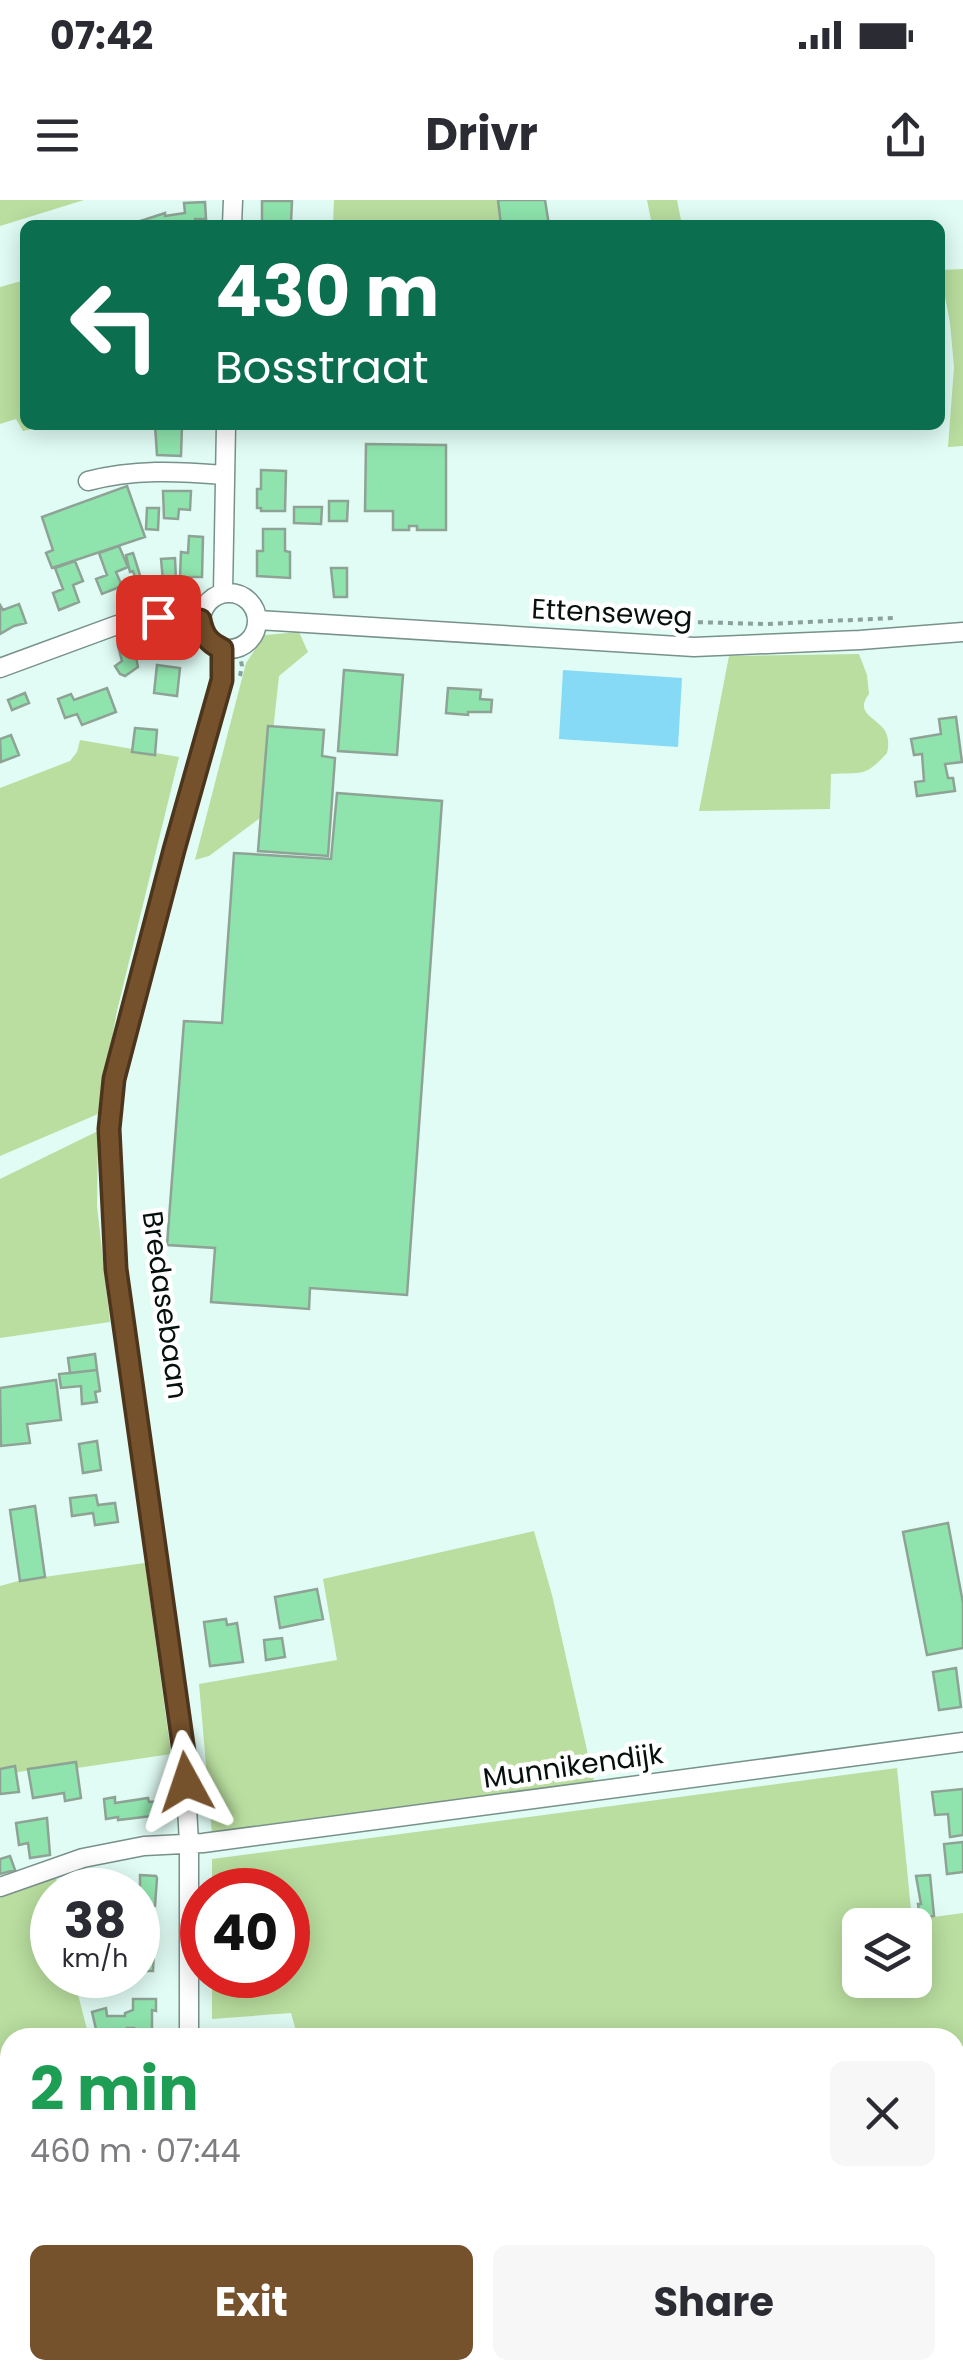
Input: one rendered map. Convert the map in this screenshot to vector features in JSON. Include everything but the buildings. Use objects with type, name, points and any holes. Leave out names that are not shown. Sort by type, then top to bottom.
[{"type":"street","points":[[223,593],[226,430]]},
{"type":"street","points":[[88,481],[141,471],[224,475]]},
{"type":"street","points":[[234,593],[254,606],[258,620],[249,642],[238,648],[222,649],[202,633],[200,620],[211,598],[234,593]]},
{"type":"street","points":[[0,668],[128,622],[158,617],[200,620]]},
{"type":"street","name":"Ettenseweg","points":[[258,620],[694,646],[963,632]]},
{"type":"street","name":"Bredasebaan","points":[[189,2028],[190,1843],[184,1752],[116,1269],[109,1129],[114,1079],[222,680],[222,649]]},
{"type":"street","name":"Munnikendijk","points":[[0,1887],[83,1858],[144,1846],[963,1742]]},
{"type":"path","name":"Ettenseweg","points":[[523,618],[766,624],[900,618]]},
{"type":"green space","points":[[0,200],[84,200],[0,226]]},
{"type":"green space","points":[[334,200],[499,200],[502,220],[333,220]]},
{"type":"green space","points":[[647,200],[677,200],[681,220],[651,220]]},
{"type":"green space","points":[[963,269],[963,446],[948,447],[954,367],[945,270]]},
{"type":"green space","points":[[20,281],[20,426],[16,419],[0,424],[0,287]]},
{"type":"green space","points":[[299,632],[308,652],[279,676],[264,815],[209,856],[195,860],[246,663],[265,635]]},
{"type":"green space","points":[[859,654],[867,675],[869,694],[865,710],[883,728],[888,743],[887,753],[873,767],[862,772],[831,774],[830,809],[699,811],[729,656]]},
{"type":"green space","points":[[80,740],[179,757],[117,1011],[98,1114],[0,1156],[0,788],[70,761]]},
{"type":"green space","points":[[98,1131],[97,1206],[110,1322],[0,1338],[0,1179]]},
{"type":"green space","points":[[534,1531],[594,1781],[212,1834],[199,1684],[337,1660],[323,1579]]},
{"type":"green space","points":[[145,1563],[171,1754],[0,1775],[0,1586]]},
{"type":"green space","points":[[897,1768],[911,1908],[842,1908],[842,1998],[932,1998],[932,1917],[963,1913],[963,2028],[295,2028],[291,2013],[212,2019],[212,1998],[310,1998],[310,1868],[212,1868],[212,1859]]},
{"type":"green space","points":[[30,1885],[30,1998],[79,1998],[87,2028],[0,2028],[0,1898]]},
{"type":"water","points":[[563,670],[682,678],[678,747],[559,739]]},
{"type":"route","points":[[158,617],[200,620],[202,633],[222,649],[222,680],[114,1079],[109,1129],[116,1269],[186,1782]]}]
